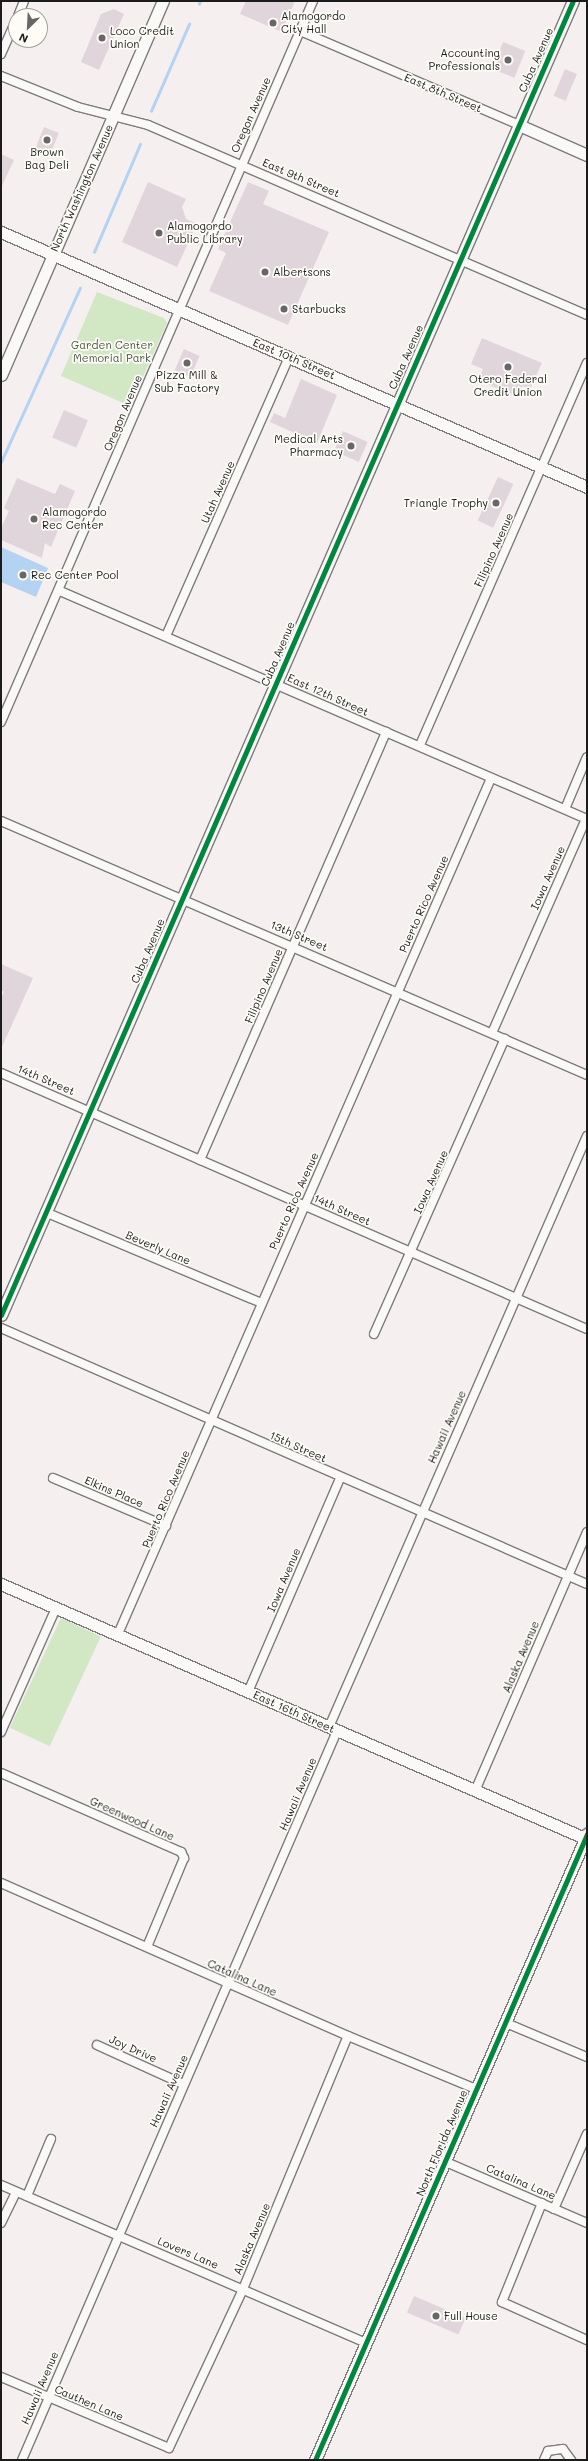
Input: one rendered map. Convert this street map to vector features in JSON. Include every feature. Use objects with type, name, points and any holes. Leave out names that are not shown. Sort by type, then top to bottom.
[{"type":"street","name":"North Washington Avenue","points":[[1,375],[163,1]]},
{"type":"street","name":"Oregon Avenue","points":[[1,722],[60,591],[179,309],[313,1]]},
{"type":"street","name":"Cuba Avenue","points":[[1,1316],[182,898],[277,684],[396,404],[461,260],[573,1]]},
{"type":"street","name":"East 8th Street","points":[[300,31],[587,155]]},
{"type":"street","points":[[1,54],[8,38]]},
{"type":"street","name":"East 9th Street","points":[[1,76],[78,107],[148,125],[587,315]]},
{"type":"street","name":"East 10th Street","points":[[1,232],[587,486]]},
{"type":"street","name":"Utah Avenue","points":[[166,636],[289,357]]},
{"type":"street","name":"Filipino Avenue","points":[[420,745],[587,363]]},
{"type":"street","name":"East 12th Street","points":[[60,591],[386,732],[420,745],[491,778],[587,819]]},
{"type":"street","name":"Filipino Avenue","points":[[200,1160],[386,732]]},
{"type":"street","points":[[565,809],[587,757]]},
{"type":"street","name":"Puerto Rico Avenue","points":[[118,1634],[491,778]]},
{"type":"street","name":"Iowa Avenue","points":[[492,1033],[587,819]]},
{"type":"street","name":"13th Street","points":[[1,821],[398,991],[587,1075]]},
{"type":"street","name":"Iowa Avenue","points":[[374,1334],[412,1252],[505,1039]]},
{"type":"street","name":"14th Street","points":[[1,1073],[587,1329]]},
{"type":"street","name":"Hawaii Avenue","points":[[22,2460],[183,2084],[228,1984],[422,1511],[587,1136]]},
{"type":"street","name":"Beverly Lane","points":[[45,1212],[261,1303]]},
{"type":"street","name":"15th Street","points":[[1,1328],[212,1420],[340,1478],[422,1511],[587,1584]]},
{"type":"street","name":"Elkins Place","points":[[53,1478],[166,1526]]},
{"type":"street","name":"Iowa Avenue","points":[[248,1692],[340,1478]]},
{"type":"street","name":"Alaska Avenue","points":[[475,1791],[587,1532]]},
{"type":"street","name":"East 16th Street","points":[[1,1584],[475,1791],[586,1837]]},
{"type":"street","points":[[1,1732],[56,1608]]},
{"type":"street","name":"Greenwood Lane","points":[[1,1774],[181,1852],[184,1858],[147,1947]]},
{"type":"street","name":"North Florida Avenue","points":[[315,2460],[446,2162],[476,2089],[586,1837]]},
{"type":"street","name":"Catalina Lane","points":[[1,1884],[348,2036],[476,2089]]},
{"type":"street","points":[[506,2023],[587,2056]]},
{"type":"street","name":"Alaska Avenue","points":[[169,2448],[243,2289],[348,2036]]},
{"type":"street","name":"Joy Drive","points":[[97,2045],[183,2084]]},
{"type":"street","points":[[554,2209],[587,2134]]},
{"type":"street","points":[[27,2196],[51,2140]]},
{"type":"street","name":"Catalina Lane","points":[[446,2162],[587,2223]]},
{"type":"street","name":"Lovers Lane","points":[[1,2185],[366,2343]]},
{"type":"street","points":[[1,2223],[16,2192]]},
{"type":"street","points":[[542,2203],[502,2302],[587,2340]]},
{"type":"street","name":"Cauthen Lane","points":[[1,2377],[169,2448]]},
{"type":"street","points":[[544,2460],[548,2451],[563,2449],[571,2460]]},
{"type":"green space","name":"Garden Center Memorial Park","points":[[97,292],[164,318],[167,323],[130,406],[61,376]]},
{"type":"green space","points":[[61,1618],[101,1637],[50,1746],[10,1728]]},
{"type":"water","name":"Rec Center Pool","points":[[1,547],[48,568],[36,597],[1,582]]},
{"type":"building","name":"Alamogordo City Hall","points":[[246,1],[295,1],[282,32],[240,14]]},
{"type":"building","name":"Loco Credit Union","points":[[114,9],[124,14],[99,70],[81,62],[101,14]]},
{"type":"building","name":"Accounting Professionals","points":[[503,42],[525,51],[514,78],[492,69]]},
{"type":"building","points":[[565,69],[577,74],[566,101],[554,96]]},
{"type":"building","name":"Brown Bag Deli","points":[[44,127],[59,133],[51,153],[36,147]]},
{"type":"building","points":[[1,154],[14,160],[1,188]]},
{"type":"building","name":"Alamogordo Public Library","points":[[148,182],[186,199],[182,207],[186,219],[197,224],[177,267],[122,242]]},
{"type":"building","name":"Albertsons","points":[[248,182],[269,191],[263,204],[329,232],[288,325],[209,291],[226,253],[218,249]]},
{"type":"building","name":"Otero Federal Credit Union","points":[[482,338],[542,363],[530,389],[522,386],[518,397],[478,380],[483,369],[471,364]]},
{"type":"building","name":"Pizza Mill & Sub Factory","points":[[184,349],[200,356],[190,377],[175,370]]},
{"type":"building","points":[[301,379],[337,395],[317,443],[270,422],[274,413],[285,418]]},
{"type":"building","points":[[64,410],[88,420],[76,448],[52,438]]},
{"type":"building","name":"Medical Arts Pharmacy","points":[[343,431],[368,442],[359,462],[334,451]]},
{"type":"building","name":"Triangle Trophy","points":[[498,477],[513,484],[493,528],[478,521]]},
{"type":"building","name":"Alamogordo Rec Center","points":[[17,478],[55,494],[60,484],[75,491],[51,547],[45,543],[42,558],[1,540],[1,528],[9,511],[4,508]]},
{"type":"building","points":[[1,964],[33,978],[1,1049],[1,998],[4,992],[1,990]]},
{"type":"building","name":"Full House","points":[[414,2296],[466,2318],[459,2334],[407,2313]]},
{"type":"waterway","points":[[151,111],[189,24]]},
{"type":"waterway","points":[[94,252],[140,144]]},
{"type":"waterway","points":[[1,462],[80,288]]},
{"type":"cycle path","points":[[1,1315],[573,1]]},
{"type":"cycle path","points":[[315,2460],[587,1834]]},
{"type":"place","name":"Alamogordo City Hall","points":[[273,23]]},
{"type":"place","name":"Loco Credit Union","points":[[102,38]]},
{"type":"place","name":"Accounting Professionals","points":[[508,60]]},
{"type":"place","name":"Brown Bag Deli","points":[[47,140]]},
{"type":"place","name":"Alamogordo Public Library","points":[[159,233]]},
{"type":"place","name":"Albertsons","points":[[265,272]]},
{"type":"place","name":"Starbucks","points":[[284,309]]},
{"type":"place","name":"Pizza Mill & Sub Factory","points":[[187,363]]},
{"type":"place","name":"Otero Federal Credit Union","points":[[508,367]]},
{"type":"place","name":"Medical Arts Pharmacy","points":[[351,446]]},
{"type":"place","name":"Triangle Trophy","points":[[496,503]]},
{"type":"place","name":"Alamogordo Rec Center","points":[[34,519]]},
{"type":"place","name":"Rec Center Pool","points":[[23,575]]},
{"type":"place","name":"Full House","points":[[436,2316]]}]
